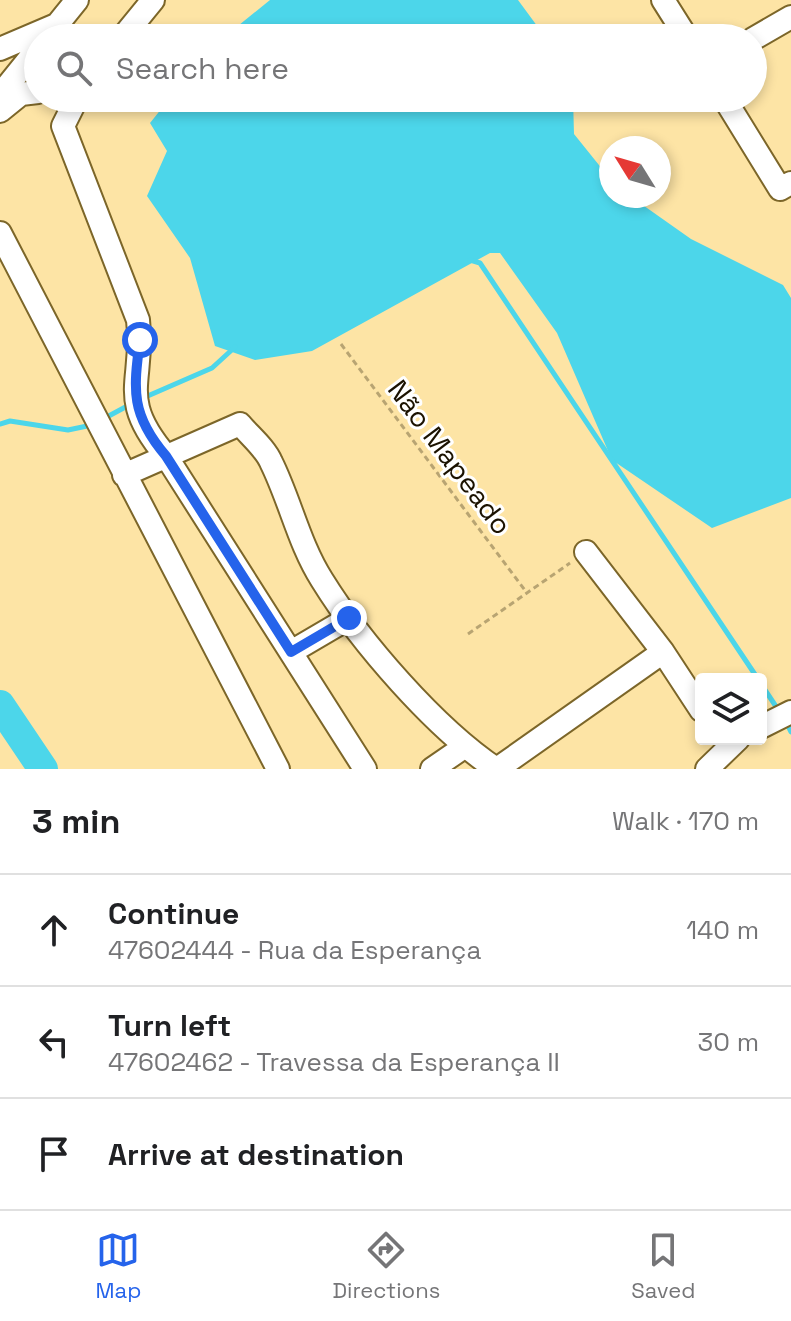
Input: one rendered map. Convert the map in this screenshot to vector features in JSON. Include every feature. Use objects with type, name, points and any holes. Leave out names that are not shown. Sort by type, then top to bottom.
[{"type":"street","points":[[58,24],[77,0]]},
{"type":"street","points":[[133,24],[153,0]]},
{"type":"street","points":[[663,0],[678,24]]},
{"type":"street","points":[[767,31],[791,17]]},
{"type":"street","points":[[0,49],[24,41]]},
{"type":"street","points":[[0,95],[24,65]]},
{"type":"street","points":[[0,111],[24,94]]},
{"type":"street","points":[[56,112],[138,320],[140,340],[133,385],[147,434],[166,456],[365,769]]},
{"type":"street","points":[[63,126],[70,112]]},
{"type":"street","points":[[734,112],[786,186]]},
{"type":"street","points":[[0,233],[278,769]]},
{"type":"street","points":[[124,475],[240,424],[270,459],[289,510],[321,579],[349,618],[464,747],[496,769],[663,652]]},
{"type":"street","points":[[586,552],[663,652],[695,701]]},
{"type":"street","points":[[291,652],[349,618]]},
{"type":"street","points":[[767,724],[791,712]]},
{"type":"street","points":[[707,769],[726,745]]},
{"type":"street","points":[[729,745],[736,769]]},
{"type":"street","points":[[432,769],[464,747]]},
{"type":"path","name":"Não Mapeado","points":[[341,344],[527,593]]},
{"type":"path","points":[[468,634],[586,552]]},
{"type":"water","points":[[270,0],[518,0],[536,24],[240,24]]},
{"type":"water","points":[[159,112],[573,112],[574,134],[599,165],[599,208],[647,208],[691,239],[783,285],[791,298],[791,498],[712,528],[612,460],[557,333],[500,253],[490,253],[312,351],[255,360],[215,346],[190,258],[147,196],[167,151],[150,123]]},
{"type":"waterway","points":[[470,260],[480,263],[754,673]]},
{"type":"waterway","points":[[143,398],[212,368],[235,347]]},
{"type":"waterway","points":[[105,418],[131,404]]},
{"type":"waterway","points":[[0,424],[10,421],[68,430],[92,425]]},
{"type":"waterway","points":[[767,693],[775,705]]},
{"type":"waterway","points":[[0,705],[43,769]]},
{"type":"waterway","points":[[789,728],[791,732]]},
{"type":"route","points":[[140,340],[133,385],[147,434],[166,456],[291,652],[349,618]]}]
